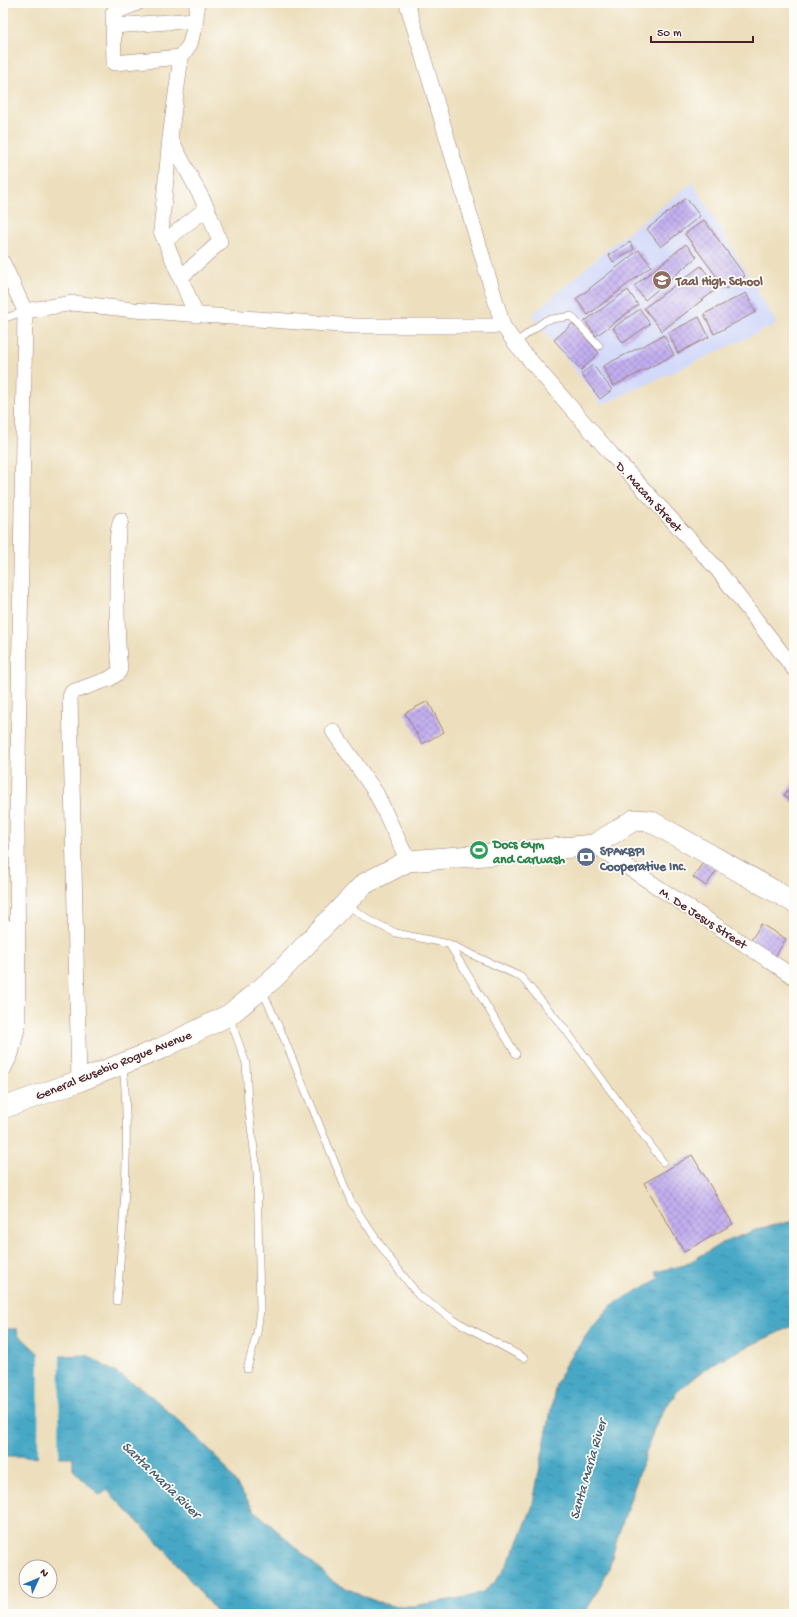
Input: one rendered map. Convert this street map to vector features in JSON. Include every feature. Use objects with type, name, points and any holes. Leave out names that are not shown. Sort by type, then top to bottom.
[{"type":"main road","points":[[594,845],[634,820],[650,821],[794,902]]},
{"type":"main road","name":"General Eusebio Rogue Avenue","points":[[3,1108],[79,1081],[160,1049],[229,1015],[261,989],[364,884],[408,861],[594,845]]},
{"type":"street","points":[[137,3],[113,13],[114,63],[181,57]]},
{"type":"street","points":[[196,315],[161,231],[170,138],[181,57],[190,44],[196,20],[198,3]]},
{"type":"street","name":"D. Macam Street","points":[[407,3],[503,326],[515,343],[612,455],[717,570],[794,669]]},
{"type":"street","points":[[113,26],[196,20]]},
{"type":"street","points":[[170,138],[207,208],[220,242],[180,278]]},
{"type":"street","points":[[165,241],[207,208]]},
{"type":"street","points":[[3,263],[25,310],[10,825],[18,1025],[11,1054],[3,1070]]},
{"type":"street","points":[[25,310],[73,303],[196,315],[354,326],[503,326]]},
{"type":"street","points":[[79,1081],[70,697],[72,692],[109,679],[118,673],[120,669],[117,642],[117,583],[118,529],[121,520]]},
{"type":"street","points":[[333,732],[376,793],[408,861]]},
{"type":"street","name":"M. De Jesus Street","points":[[594,845],[794,977]]},
{"type":"street","points":[[3,924],[6,1027],[3,1044]]},
{"type":"lane","points":[[3,319],[25,310]]},
{"type":"lane","points":[[515,343],[546,320],[571,316],[599,346]]},
{"type":"lane","points":[[345,904],[371,921],[396,933],[423,940],[449,944],[521,977],[565,1029],[663,1162]]},
{"type":"lane","points":[[449,944],[516,1054]]},
{"type":"lane","points":[[261,989],[283,1036],[351,1202],[387,1255],[419,1296],[454,1320],[524,1358]]},
{"type":"lane","points":[[229,1015],[246,1063],[248,1105],[257,1172],[260,1310],[257,1333],[247,1369]]},
{"type":"lane","points":[[118,1301],[124,1217],[126,1097],[123,1063]]},
{"type":"shaded area","name":"Taal High School","points":[[693,182],[777,324],[602,405],[532,315],[611,246]]},
{"type":"water","name":"Santa Maria River","points":[[794,1221],[794,1325],[717,1361],[677,1392],[665,1408],[654,1429],[617,1539],[609,1569],[584,1614],[218,1614],[167,1552],[107,1490],[100,1496],[73,1470],[73,1457],[3,1456],[3,1329],[17,1329],[18,1334],[42,1357],[87,1355],[147,1392],[206,1446],[225,1467],[254,1510],[335,1583],[377,1602],[393,1606],[413,1606],[467,1597],[483,1592],[495,1582],[503,1571],[517,1545],[532,1508],[556,1384],[565,1365],[590,1330],[612,1305],[660,1278],[655,1272],[685,1265],[722,1243],[761,1228]]},
{"type":"pier","points":[[39,1351],[43,1355],[60,1354],[59,1459],[38,1458]]},
{"type":"building","points":[[686,198],[700,216],[661,247],[647,229]]},
{"type":"building","points":[[704,220],[745,276],[726,289],[685,234]]},
{"type":"building","points":[[630,242],[634,249],[613,262],[609,255]]},
{"type":"building","points":[[686,244],[697,257],[645,300],[634,286]]},
{"type":"building","points":[[639,250],[651,266],[588,315],[576,299]]},
{"type":"building","points":[[701,266],[718,288],[662,331],[644,308]]},
{"type":"building","points":[[628,290],[638,305],[596,336],[585,321]]},
{"type":"building","points":[[746,293],[756,312],[714,334],[704,314]]},
{"type":"building","points":[[640,309],[650,324],[623,343],[613,328]]},
{"type":"building","points":[[699,317],[709,337],[678,353],[668,333]]},
{"type":"building","points":[[573,323],[599,353],[581,370],[554,340]]},
{"type":"building","points":[[664,335],[674,355],[613,386],[603,366]]},
{"type":"building","points":[[593,365],[612,390],[600,399],[581,374]]},
{"type":"building","points":[[428,701],[444,732],[422,744],[405,713]]},
{"type":"building","points":[[794,782],[794,803],[784,795]]},
{"type":"building","points":[[704,861],[717,870],[706,886],[693,877]]},
{"type":"building","points":[[761,924],[786,939],[773,960],[748,945]]},
{"type":"building","points":[[692,1155],[733,1224],[684,1252],[644,1183]]},
{"type":"place","name":"Taal High School","points":[[662,280]]},
{"type":"place","name":"Docs Gym and Carwash","points":[[479,850]]},
{"type":"place","name":"SPAKBPI Cooperative Inc.","points":[[586,857]]}]
